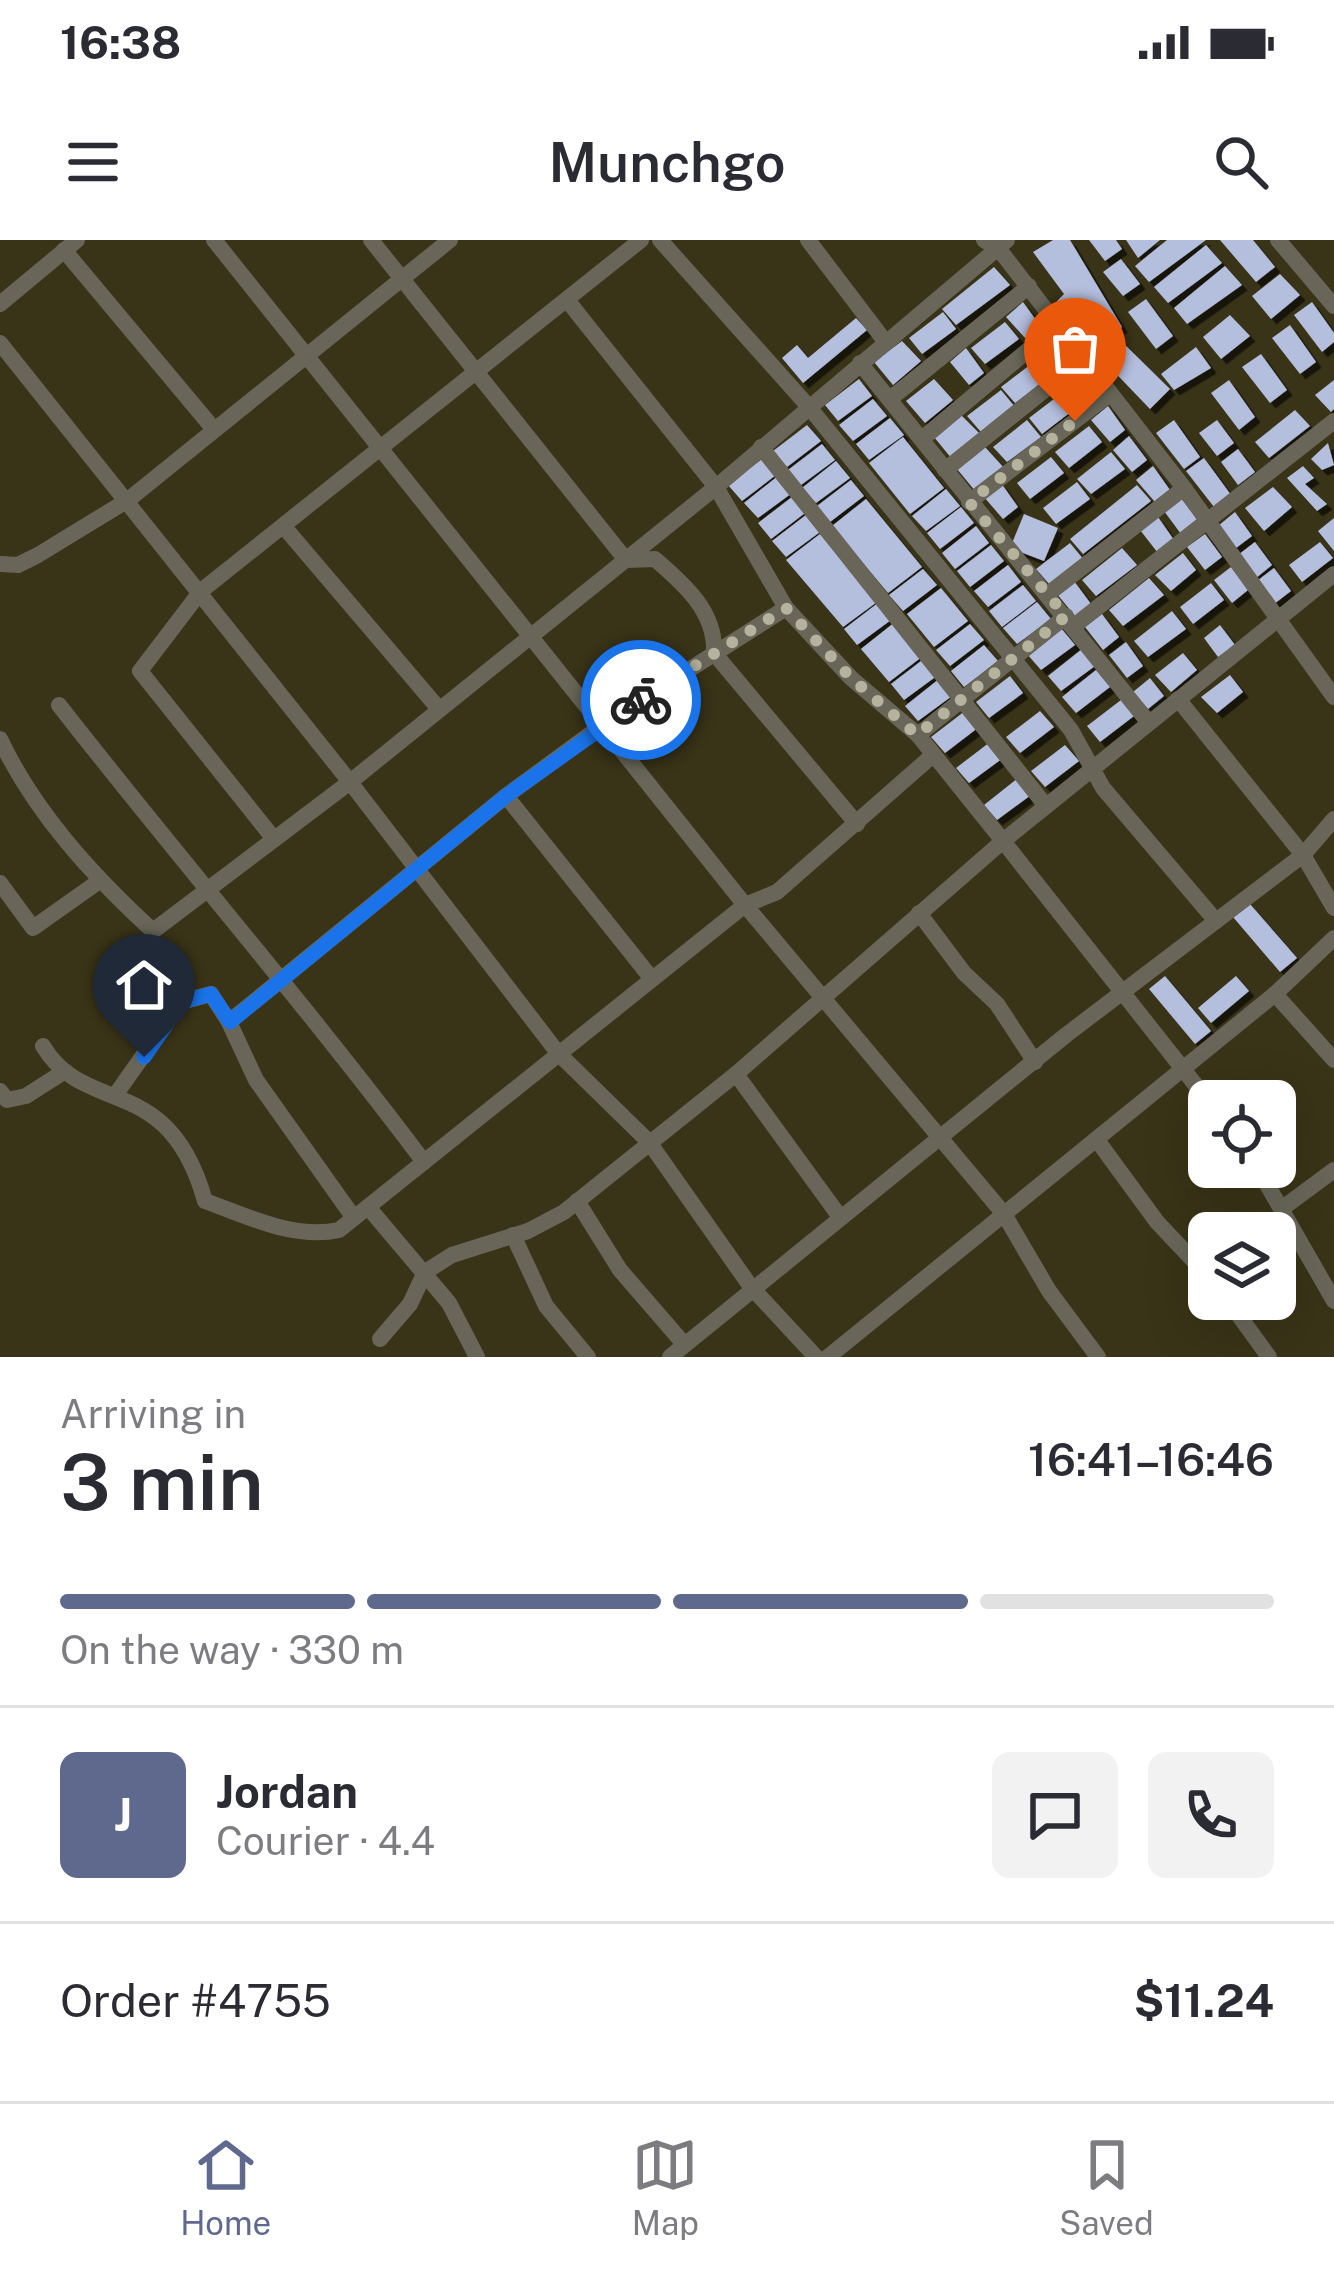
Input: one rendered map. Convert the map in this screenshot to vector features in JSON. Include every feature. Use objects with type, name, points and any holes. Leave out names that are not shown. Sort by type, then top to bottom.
[{"type":"street","points":[[214,240],[745,905],[825,994],[937,1139],[1004,1214],[1049,1291],[1098,1357]]},
{"type":"street","points":[[371,240],[626,560]]},
{"type":"street","points":[[0,564],[18,565],[38,555],[128,500],[212,427],[450,240]]},
{"type":"street","points":[[274,839],[140,671],[201,591],[641,240]]},
{"type":"street","points":[[660,240],[809,407],[1071,730],[1091,769],[1188,894],[1216,921]]},
{"type":"street","points":[[808,240],[884,340]]},
{"type":"street","points":[[1278,240],[1334,306]]},
{"type":"street","points":[[0,739],[43,809],[98,882],[153,931],[530,639],[716,487],[996,243],[1184,488],[1334,697]]},
{"type":"street","points":[[0,304],[70,245],[212,427]]},
{"type":"street","points":[[890,399],[1029,286]]},
{"type":"street","points":[[567,300],[716,487],[786,608],[851,678],[917,735],[1192,1080]]},
{"type":"street","points":[[922,439],[1058,325]]},
{"type":"street","points":[[0,344],[201,591],[559,1053],[650,1142],[751,1287],[815,1357]]},
{"type":"street","points":[[945,470],[1083,359]]},
{"type":"street","points":[[860,363],[1149,723]]},
{"type":"street","points":[[969,502],[1110,394]]},
{"type":"street","points":[[917,735],[1332,426]]},
{"type":"street","points":[[761,447],[1046,806]]},
{"type":"street","points":[[1048,594],[1184,488]]},
{"type":"street","points":[[285,528],[440,710]]},
{"type":"street","points":[[626,560],[655,560],[704,609],[715,632],[714,653],[856,824]]},
{"type":"street","points":[[380,1339],[410,1304],[425,1272],[452,1256],[513,1235],[577,1201],[736,1074],[1003,841],[1334,574]]},
{"type":"street","points":[[230,1022],[506,796],[604,724],[786,608]]},
{"type":"street","points":[[1178,699],[1303,855],[1334,908]]},
{"type":"street","points":[[59,705],[284,979],[424,1162]]},
{"type":"street","points":[[43,1046],[64,1071],[144,1106],[171,1130],[193,1158],[205,1201],[266,1224],[321,1234],[339,1231],[745,905],[777,892],[933,755]]},
{"type":"street","points":[[506,796],[652,979]]},
{"type":"street","points":[[577,1201],[677,1351],[937,1139],[1303,855],[1334,819]]},
{"type":"street","points":[[0,883],[33,928],[98,882]]},
{"type":"street","points":[[919,913],[964,973],[997,1004],[1035,1062]]},
{"type":"street","points":[[828,1357],[1275,994],[1334,938]]},
{"type":"street","points":[[116,1094],[182,1002],[211,994],[230,1022],[256,1080],[361,1212],[425,1272],[449,1303],[477,1357]]},
{"type":"street","points":[[1275,994],[1334,1060]]},
{"type":"street","points":[[2,1098],[26,1096],[64,1071]]},
{"type":"street","points":[[736,1074],[840,1217]]},
{"type":"street","points":[[1097,1140],[1157,1222],[1188,1255]]},
{"type":"street","points":[[1283,1207],[1334,1170]]},
{"type":"street","points":[[1271,1188],[1334,1301]]},
{"type":"street","points":[[513,1235],[546,1306],[588,1357]]},
{"type":"street","points":[[1242,1320],[1269,1357]]},
{"type":"building","points":[[1053,240],[1070,240],[1122,327],[1093,350],[1057,301],[1064,294],[1033,252]]},
{"type":"building","points":[[1089,240],[1116,240],[1122,249],[1105,261]]},
{"type":"building","points":[[1126,240],[1160,240],[1138,258]]},
{"type":"building","points":[[1167,240],[1206,240],[1149,282],[1135,266]]},
{"type":"building","points":[[1220,240],[1253,240],[1275,267],[1256,282]]},
{"type":"building","points":[[1206,245],[1222,263],[1168,303],[1154,287]]},
{"type":"building","points":[[1121,259],[1140,284],[1123,296],[1103,272]]},
{"type":"building","points":[[1225,266],[1242,285],[1187,324],[1174,308]]},
{"type":"building","points":[[994,267],[1010,285],[956,325],[942,309]]},
{"type":"building","points":[[1280,274],[1300,295],[1271,319],[1252,296]]},
{"type":"building","points":[[1146,299],[1173,336],[1156,349],[1128,312]]},
{"type":"building","points":[[1023,302],[1041,327],[1026,339],[1006,317]]},
{"type":"building","points":[[1312,302],[1334,333],[1334,342],[1322,352],[1294,315]]},
{"type":"building","points":[[943,312],[956,329],[922,354],[909,338]]},
{"type":"building","points":[[1230,315],[1250,336],[1221,359],[1203,337]]},
{"type":"building","points":[[856,318],[867,330],[803,383],[782,358],[797,345],[808,358]]},
{"type":"building","points":[[1005,322],[1019,339],[985,364],[971,348]]},
{"type":"building","points":[[1290,325],[1316,362],[1300,374],[1272,338]]},
{"type":"building","points":[[1056,339],[1074,363],[1054,378],[1037,354]]},
{"type":"building","points":[[1119,339],[1170,389],[1150,409],[1101,358]]},
{"type":"building","points":[[902,341],[921,361],[893,385],[874,362]]},
{"type":"building","points":[[1196,347],[1211,368],[1174,390],[1161,374]]},
{"type":"building","points":[[966,348],[984,373],[969,385],[950,362]]},
{"type":"building","points":[[1261,354],[1287,390],[1270,403],[1242,367]]},
{"type":"building","points":[[1035,361],[1049,378],[1015,403],[1001,387]]},
{"type":"building","points":[[1078,370],[1095,394],[1080,406],[1061,384]]},
{"type":"building","points":[[859,379],[872,396],[838,421],[825,405]]},
{"type":"building","points":[[934,379],[953,400],[925,423],[906,401]]},
{"type":"building","points":[[1229,380],[1255,417],[1239,430],[1211,393]]},
{"type":"building","points":[[1334,380],[1334,409],[1331,412],[1315,395]]},
{"type":"building","points":[[1001,390],[1015,407],[981,432],[967,416]]},
{"type":"building","points":[[1063,392],[1076,408],[1042,434],[1029,418]]},
{"type":"building","points":[[873,399],[887,416],[853,441],[839,425]]},
{"type":"building","points":[[1108,406],[1125,430],[1110,442],[1091,420]]},
{"type":"building","points":[[1295,410],[1310,426],[1269,458],[1255,442]]},
{"type":"building","points":[[961,415],[981,435],[952,459],[934,437]]},
{"type":"building","points":[[890,418],[904,435],[869,460],[856,444]]},
{"type":"building","points":[[1027,420],[1041,437],[1007,462],[993,447]]},
{"type":"building","points":[[1174,420],[1200,457],[1184,469],[1156,433]]},
{"type":"building","points":[[1217,420],[1234,443],[1217,456],[1199,433]]},
{"type":"building","points":[[807,425],[821,441],[787,467],[773,451]]},
{"type":"building","points":[[1089,426],[1102,442],[1069,468],[1055,452]]},
{"type":"building","points":[[1129,436],[1147,460],[1132,472],[1113,450]]},
{"type":"building","points":[[903,437],[944,488],[910,514],[869,463]]},
{"type":"building","points":[[1328,443],[1334,465],[1322,470],[1311,459]]},
{"type":"building","points":[[822,444],[835,460],[801,485],[788,470]]},
{"type":"building","points":[[985,447],[1004,468],[976,492],[957,469]]},
{"type":"building","points":[[1238,449],[1255,472],[1238,485],[1221,462]]},
{"type":"building","points":[[1111,452],[1125,469],[1091,494],[1077,479]]},
{"type":"building","points":[[1051,457],[1064,473],[1030,499],[1017,483]]},
{"type":"building","points":[[1204,458],[1231,495],[1214,507],[1186,471]]},
{"type":"building","points":[[762,459],[776,475],[742,501],[728,485]]},
{"type":"building","points":[[836,461],[850,478],[816,503],[802,488]]},
{"type":"building","points":[[1153,466],[1170,490],[1155,502],[1136,480]]},
{"type":"building","points":[[1303,466],[1314,478],[1305,484],[1327,504],[1317,511],[1287,478]]},
{"type":"building","points":[[778,476],[792,493],[758,518],[744,503]]},
{"type":"building","points":[[851,480],[864,496],[830,522],[817,506]]},
{"type":"building","points":[[1077,482],[1090,499],[1056,524],[1043,508]]},
{"type":"building","points":[[1001,483],[1018,507],[1003,519],[984,497]]},
{"type":"building","points":[[1137,485],[1151,501],[1083,554],[1070,539]]},
{"type":"building","points":[[1273,487],[1292,507],[1264,531],[1245,508]]},
{"type":"building","points":[[946,489],[960,506],[926,531],[912,516]]},
{"type":"building","points":[[792,497],[805,513],[771,539],[758,523]]},
{"type":"building","points":[[1181,498],[1198,521],[1181,534],[1164,511]]},
{"type":"building","points":[[866,499],[922,567],[888,593],[832,526]]},
{"type":"building","points":[[961,507],[974,523],[940,549],[927,533]]},
{"type":"building","points":[[1235,512],[1252,536],[1236,548],[1218,526]]},
{"type":"building","points":[[1024,514],[1058,528],[1044,561],[1010,548]]},
{"type":"building","points":[[806,515],[820,532],[786,557],[772,541]]},
{"type":"building","points":[[1158,517],[1174,540],[1158,553],[1140,530]]},
{"type":"building","points":[[1334,518],[1334,551],[1318,531]]},
{"type":"building","points":[[976,526],[989,543],[955,569],[942,553]]},
{"type":"building","points":[[820,534],[877,602],[843,627],[786,560]]},
{"type":"building","points":[[1205,534],[1222,557],[1205,570],[1187,547]]},
{"type":"building","points":[[1255,542],[1272,565],[1256,578],[1238,555]]},
{"type":"building","points":[[1320,542],[1333,558],[1302,582],[1289,565]]},
{"type":"building","points":[[1070,543],[1084,560],[1050,585],[1036,569]]},
{"type":"building","points":[[991,545],[1004,561],[970,587],[957,571]]},
{"type":"building","points":[[1122,548],[1137,565],[1096,596],[1082,580]]},
{"type":"building","points":[[1183,553],[1196,570],[1171,591],[1155,575]]},
{"type":"building","points":[[1008,565],[1021,582],[988,607],[974,591]]},
{"type":"building","points":[[1231,567],[1248,590],[1232,603],[1214,580]]},
{"type":"building","points":[[1274,568],[1291,591],[1274,604],[1257,581]]},
{"type":"building","points":[[923,569],[937,585],[903,611],[889,595]]},
{"type":"building","points":[[1149,578],[1164,595],[1123,626],[1109,610]]},
{"type":"building","points":[[1074,581],[1091,604],[1075,616],[1057,594]]},
{"type":"building","points":[[1211,583],[1224,600],[1193,624],[1180,607]]},
{"type":"building","points":[[1023,585],[1036,601],[1002,627],[989,611]]},
{"type":"building","points":[[941,588],[968,621],[934,647],[907,614]]},
{"type":"building","points":[[1037,602],[1051,619],[1017,644],[1003,628]]},
{"type":"building","points":[[878,603],[891,620],[857,645],[844,629]]},
{"type":"building","points":[[1172,611],[1186,629],[1148,657],[1134,641]]},
{"type":"building","points":[[1102,614],[1119,637],[1103,650],[1085,627]]},
{"type":"building","points":[[895,622],[923,656],[889,682],[861,649]]},
{"type":"building","points":[[970,624],[984,640],[950,666],[936,650]]},
{"type":"building","points":[[1220,625],[1235,645],[1218,657],[1204,638]]},
{"type":"building","points":[[1061,628],[1075,645],[1041,670],[1027,654]]},
{"type":"building","points":[[1126,642],[1143,666],[1127,678],[1109,655]]},
{"type":"building","points":[[984,645],[998,661],[964,687],[951,671]]},
{"type":"building","points":[[1082,649],[1095,666],[1061,691],[1048,676]]},
{"type":"building","points":[[1183,653],[1197,670],[1171,692],[1155,675]]},
{"type":"building","points":[[925,658],[938,675],[904,700],[891,684]]},
{"type":"building","points":[[1096,670],[1110,687],[1076,713],[1062,697]]},
{"type":"building","points":[[1230,675],[1243,692],[1217,713],[1201,697]]},
{"type":"building","points":[[1010,676],[1023,693],[989,718],[976,702]]},
{"type":"building","points":[[1150,678],[1164,696],[1148,709],[1133,692]]},
{"type":"building","points":[[939,679],[952,696],[918,721],[905,706]]},
{"type":"building","points":[[1121,700],[1134,716],[1100,742],[1087,726]]},
{"type":"building","points":[[965,711],[979,727],[945,753],[931,737]]},
{"type":"building","points":[[1040,711],[1054,727],[1020,753],[1006,737]]},
{"type":"building","points":[[990,742],[1003,758],[969,783],[956,768]]},
{"type":"building","points":[[1065,745],[1079,761],[1045,787],[1031,771]]},
{"type":"building","points":[[1018,778],[1031,795],[997,820],[984,805]]},
{"type":"building","points":[[1250,904],[1297,958],[1280,972],[1233,917]]},
{"type":"building","points":[[1165,976],[1211,1031],[1195,1044],[1149,989]]},
{"type":"building","points":[[1236,976],[1249,991],[1211,1023],[1198,1008]]},
{"type":"way so far","points":[[641,700],[786,608],[851,678],[917,735],[1066,616],[1008,554],[969,502],[1075,421]]},
{"type":"route","points":[[144,1057],[182,1002],[211,994],[230,1022],[506,796],[641,700]]}]
